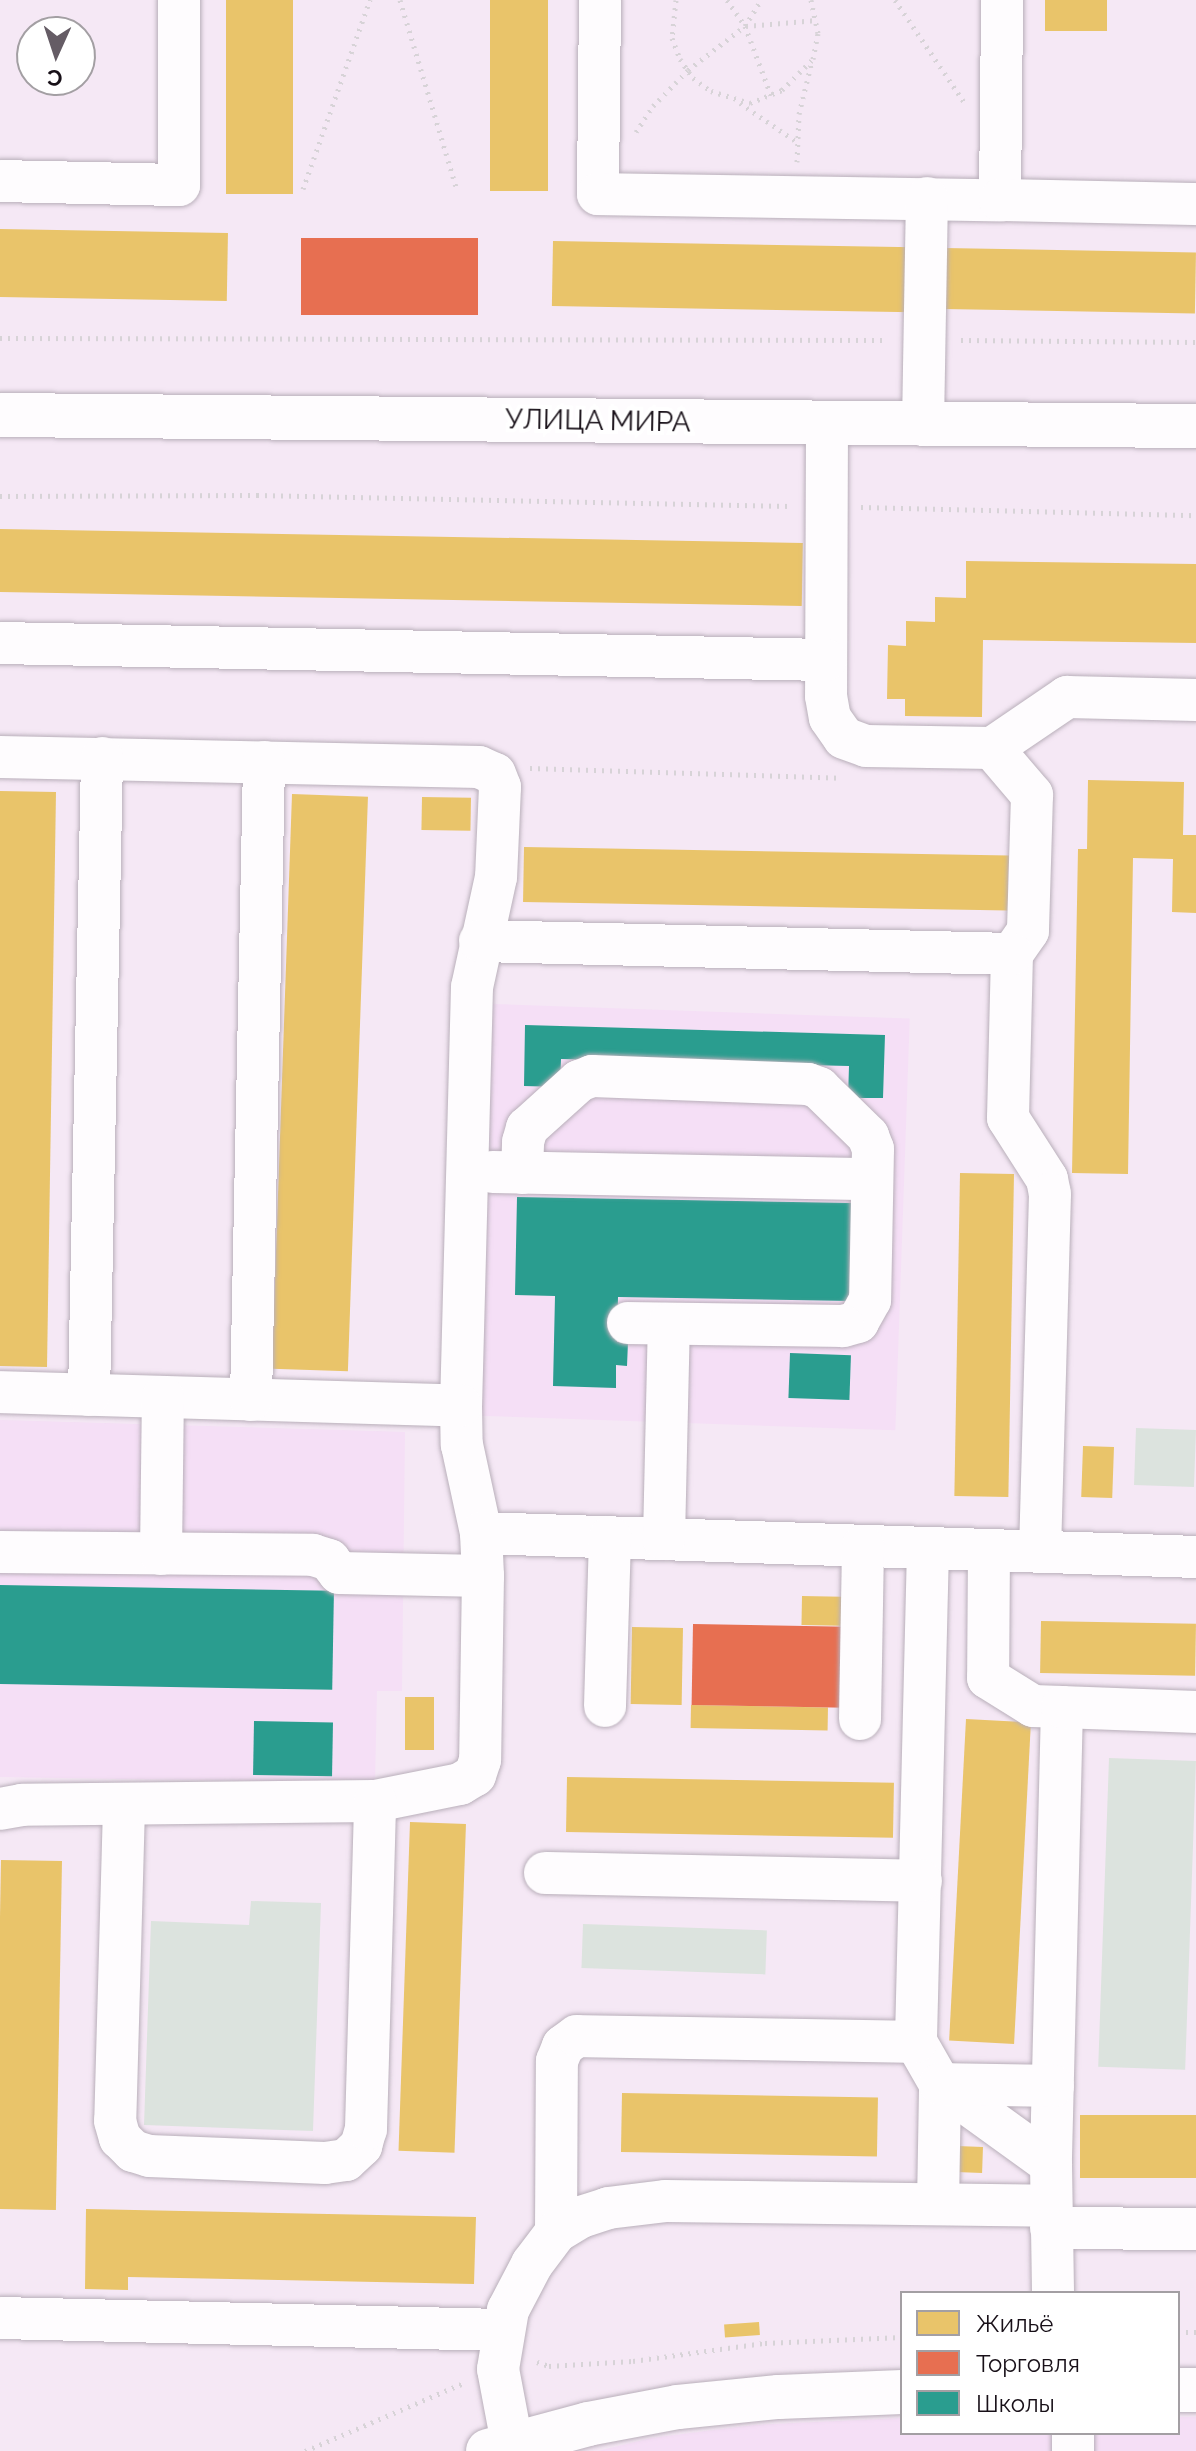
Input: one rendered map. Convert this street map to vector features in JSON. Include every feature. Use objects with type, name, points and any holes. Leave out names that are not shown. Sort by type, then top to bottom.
[{"type":"main road","name":"УЛИЦА МИРА","points":[[0,415],[1196,426]]},
{"type":"main road","points":[[500,2447],[678,2407],[779,2397],[900,2392]]},
{"type":"lane","points":[[0,181],[179,185],[179,0]]},
{"type":"lane","points":[[600,0],[598,194],[1196,204]]},
{"type":"lane","points":[[1000,200],[1002,0]]},
{"type":"lane","points":[[923,425],[927,198]]},
{"type":"lane","points":[[827,424],[826,660],[830,718],[844,738],[866,746],[992,748],[1067,697],[1196,700]]},
{"type":"lane","points":[[0,643],[826,660]]},
{"type":"lane","points":[[992,748],[1032,795],[1028,931],[1012,954],[1008,1118],[1047,1179],[1050,1194],[1040,1552]]},
{"type":"lane","points":[[0,757],[479,767],[495,774],[500,787],[498,866],[472,987],[461,1406],[462,1445],[481,1533],[483,1576],[480,1760],[475,1775],[460,1784],[375,1801],[124,1807],[22,1805],[0,1809]]},
{"type":"lane","points":[[89,1395],[102,758]]},
{"type":"lane","points":[[251,1400],[264,762]]},
{"type":"lane","points":[[480,941],[1012,954]]},
{"type":"lane","points":[[522,1173],[523,1142],[527,1128],[579,1081],[592,1076],[808,1084],[819,1088],[868,1136],[873,1149],[870,1300],[858,1322],[843,1326],[628,1323]]},
{"type":"lane","points":[[467,1171],[872,1179]]},
{"type":"lane","points":[[664,1539],[669,1324]]},
{"type":"lane","points":[[0,1392],[461,1406]]},
{"type":"lane","points":[[161,1554],[163,1397]]},
{"type":"lane","points":[[481,1533],[1196,1557]]},
{"type":"lane","points":[[605,1706],[610,1537]]},
{"type":"lane","points":[[860,1719],[863,1546]]},
{"type":"lane","points":[[928,1548],[916,2042],[940,2084],[1051,2164]]},
{"type":"lane","points":[[988,1678],[989,1550]]},
{"type":"lane","points":[[0,1552],[313,1555],[329,1560],[339,1573],[483,1576]]},
{"type":"lane","points":[[926,1678],[988,1678],[1033,1706],[1196,1712]]},
{"type":"lane","points":[[1053,2291],[1051,2164],[1062,1707]]},
{"type":"lane","points":[[124,1807],[115,2121],[120,2138],[133,2151],[149,2156],[325,2163],[346,2160],[361,2146],[366,2129],[375,1801]]},
{"type":"lane","points":[[545,1873],[921,1881]]},
{"type":"lane","points":[[556,2232],[557,2061],[563,2046],[577,2036],[916,2042]]},
{"type":"lane","points":[[940,2084],[1053,2086]]},
{"type":"lane","points":[[938,2204],[940,2084]]},
{"type":"lane","points":[[500,2447],[500,2349],[516,2291],[556,2232],[581,2217],[608,2208],[665,2201],[938,2204],[1196,2229]]},
{"type":"lane","points":[[0,2318],[500,2349]]},
{"type":"path","points":[[303,189],[370,0]]},
{"type":"path","points":[[400,0],[457,190]]},
{"type":"path","points":[[727,0],[745,26],[771,95]]},
{"type":"path","points":[[630,141],[653,106],[688,70],[745,26],[761,0]]},
{"type":"path","points":[[797,195],[799,114],[813,59],[817,20],[811,0]]},
{"type":"path","points":[[895,0],[965,104]]},
{"type":"path","points":[[674,2],[672,38],[688,70],[711,91],[750,103],[782,90],[813,59]]},
{"type":"path","points":[[745,26],[817,20]]},
{"type":"path","points":[[730,97],[758,112],[798,143]]},
{"type":"path","points":[[0,338],[1196,342]]},
{"type":"path","points":[[0,496],[257,495],[1196,515]]},
{"type":"path","points":[[479,767],[853,778]]},
{"type":"path","points":[[305,2451],[500,2349],[549,2366],[633,2361],[778,2342],[900,2337]]},
{"type":"shaded area","points":[[493,1004],[910,1019],[895,1430],[479,1416]]},
{"type":"shaded area","points":[[0,1420],[405,1432],[402,1691],[377,1691],[375,1783],[0,1777]]},
{"type":"shaded area","points":[[1136,1428],[1196,1430],[1194,1487],[1134,1485]]},
{"type":"shaded area","points":[[1109,1758],[1196,1761],[1185,2070],[1098,2067]]},
{"type":"shaded area","points":[[251,1901],[321,1903],[313,2131],[144,2125],[151,1921],[249,1925]]},
{"type":"shaded area","points":[[583,1924],[767,1930],[765,1974],[581,1968]]},
{"type":"shaded area","points":[[1180,2417],[1196,2417],[1196,2451],[598,2451],[651,2438],[753,2425],[900,2418],[900,2435],[1180,2435]]},
{"type":"building: Жильё","points":[[226,0],[293,0],[293,194],[226,194]]},
{"type":"building: Жильё","points":[[490,0],[548,0],[548,191],[490,191]]},
{"type":"building: Жильё","points":[[1045,0],[1107,0],[1107,31],[1045,31]]},
{"type":"building: Жильё","points":[[0,229],[228,233],[227,301],[0,297]]},
{"type":"building: Жильё","points":[[553,241],[914,247],[913,312],[552,306]]},
{"type":"building: Жильё","points":[[944,248],[1196,252],[1195,313],[943,309]]},
{"type":"building: Жильё","points":[[0,529],[803,543],[802,606],[0,592]]},
{"type":"building: Жильё","points":[[966,561],[1196,564],[1196,643],[983,640],[982,717],[905,716],[905,699],[887,699],[888,645],[906,646],[906,621],[935,622],[935,597],[966,598]]},
{"type":"building: Жильё","points":[[1088,780],[1184,782],[1183,835],[1196,835],[1196,913],[1172,912],[1173,859],[1133,858],[1128,1174],[1072,1173],[1078,849],[1087,849]]},
{"type":"building: Жильё","points":[[0,791],[56,792],[47,1367],[0,1366]]},
{"type":"building: Жильё","points":[[292,794],[368,797],[348,1371],[272,1369]]},
{"type":"building: Жильё","points":[[422,797],[471,798],[470,831],[421,830]]},
{"type":"building: Жильё","points":[[524,847],[1009,855],[1008,910],[523,902]]},
{"type":"building: Жильё","points":[[960,1173],[1014,1174],[1008,1497],[954,1496]]},
{"type":"building: Жильё","points":[[1083,1446],[1114,1447],[1112,1498],[1081,1497]]},
{"type":"building: Жильё","points":[[802,1596],[842,1597],[841,1626],[801,1625]]},
{"type":"building: Жильё","points":[[1041,1621],[1196,1624],[1195,1676],[1040,1673]]},
{"type":"building: Жильё","points":[[632,1627],[683,1628],[682,1705],[631,1704]]},
{"type":"building: Жильё","points":[[405,1697],[434,1697],[434,1750],[405,1750]]},
{"type":"building: Жильё","points":[[691,1705],[828,1707],[828,1730],[691,1728]]},
{"type":"building: Жильё","points":[[966,1719],[1031,1722],[1014,2044],[949,2041]]},
{"type":"building: Жильё","points":[[567,1777],[894,1783],[893,1838],[566,1832]]},
{"type":"building: Жильё","points":[[410,1822],[466,1824],[454,2153],[399,2151]]},
{"type":"building: Жильё","points":[[1,1860],[62,1861],[56,2210],[0,2209]]},
{"type":"building: Жильё","points":[[622,2093],[878,2097],[877,2156],[621,2152]]},
{"type":"building: Жильё","points":[[1080,2115],[1196,2115],[1196,2178],[1080,2178]]},
{"type":"building: Жильё","points":[[957,2146],[983,2147],[982,2173],[956,2172]]},
{"type":"building: Жильё","points":[[86,2209],[476,2217],[474,2284],[128,2277],[128,2290],[85,2289]]},
{"type":"building: Жильё","points":[[759,2322],[760,2335],[725,2337],[724,2324]]},
{"type":"building: Торговля","points":[[301,238],[478,238],[478,315],[301,315]]},
{"type":"building: Торговля","points":[[693,1624],[848,1627],[847,1708],[692,1705]]},
{"type":"building: Школы","points":[[525,1025],[885,1035],[883,1098],[848,1098],[849,1066],[561,1059],[560,1087],[524,1086]]},
{"type":"building: Школы","points":[[517,1197],[852,1203],[851,1301],[618,1297],[617,1342],[628,1342],[627,1366],[616,1365],[616,1388],[553,1386],[555,1296],[515,1295]]},
{"type":"building: Школы","points":[[790,1353],[851,1355],[849,1400],[788,1398]]},
{"type":"building: Школы","points":[[0,1585],[334,1591],[332,1690],[0,1684]]},
{"type":"building: Школы","points":[[254,1721],[333,1722],[332,1776],[253,1775]]}]
